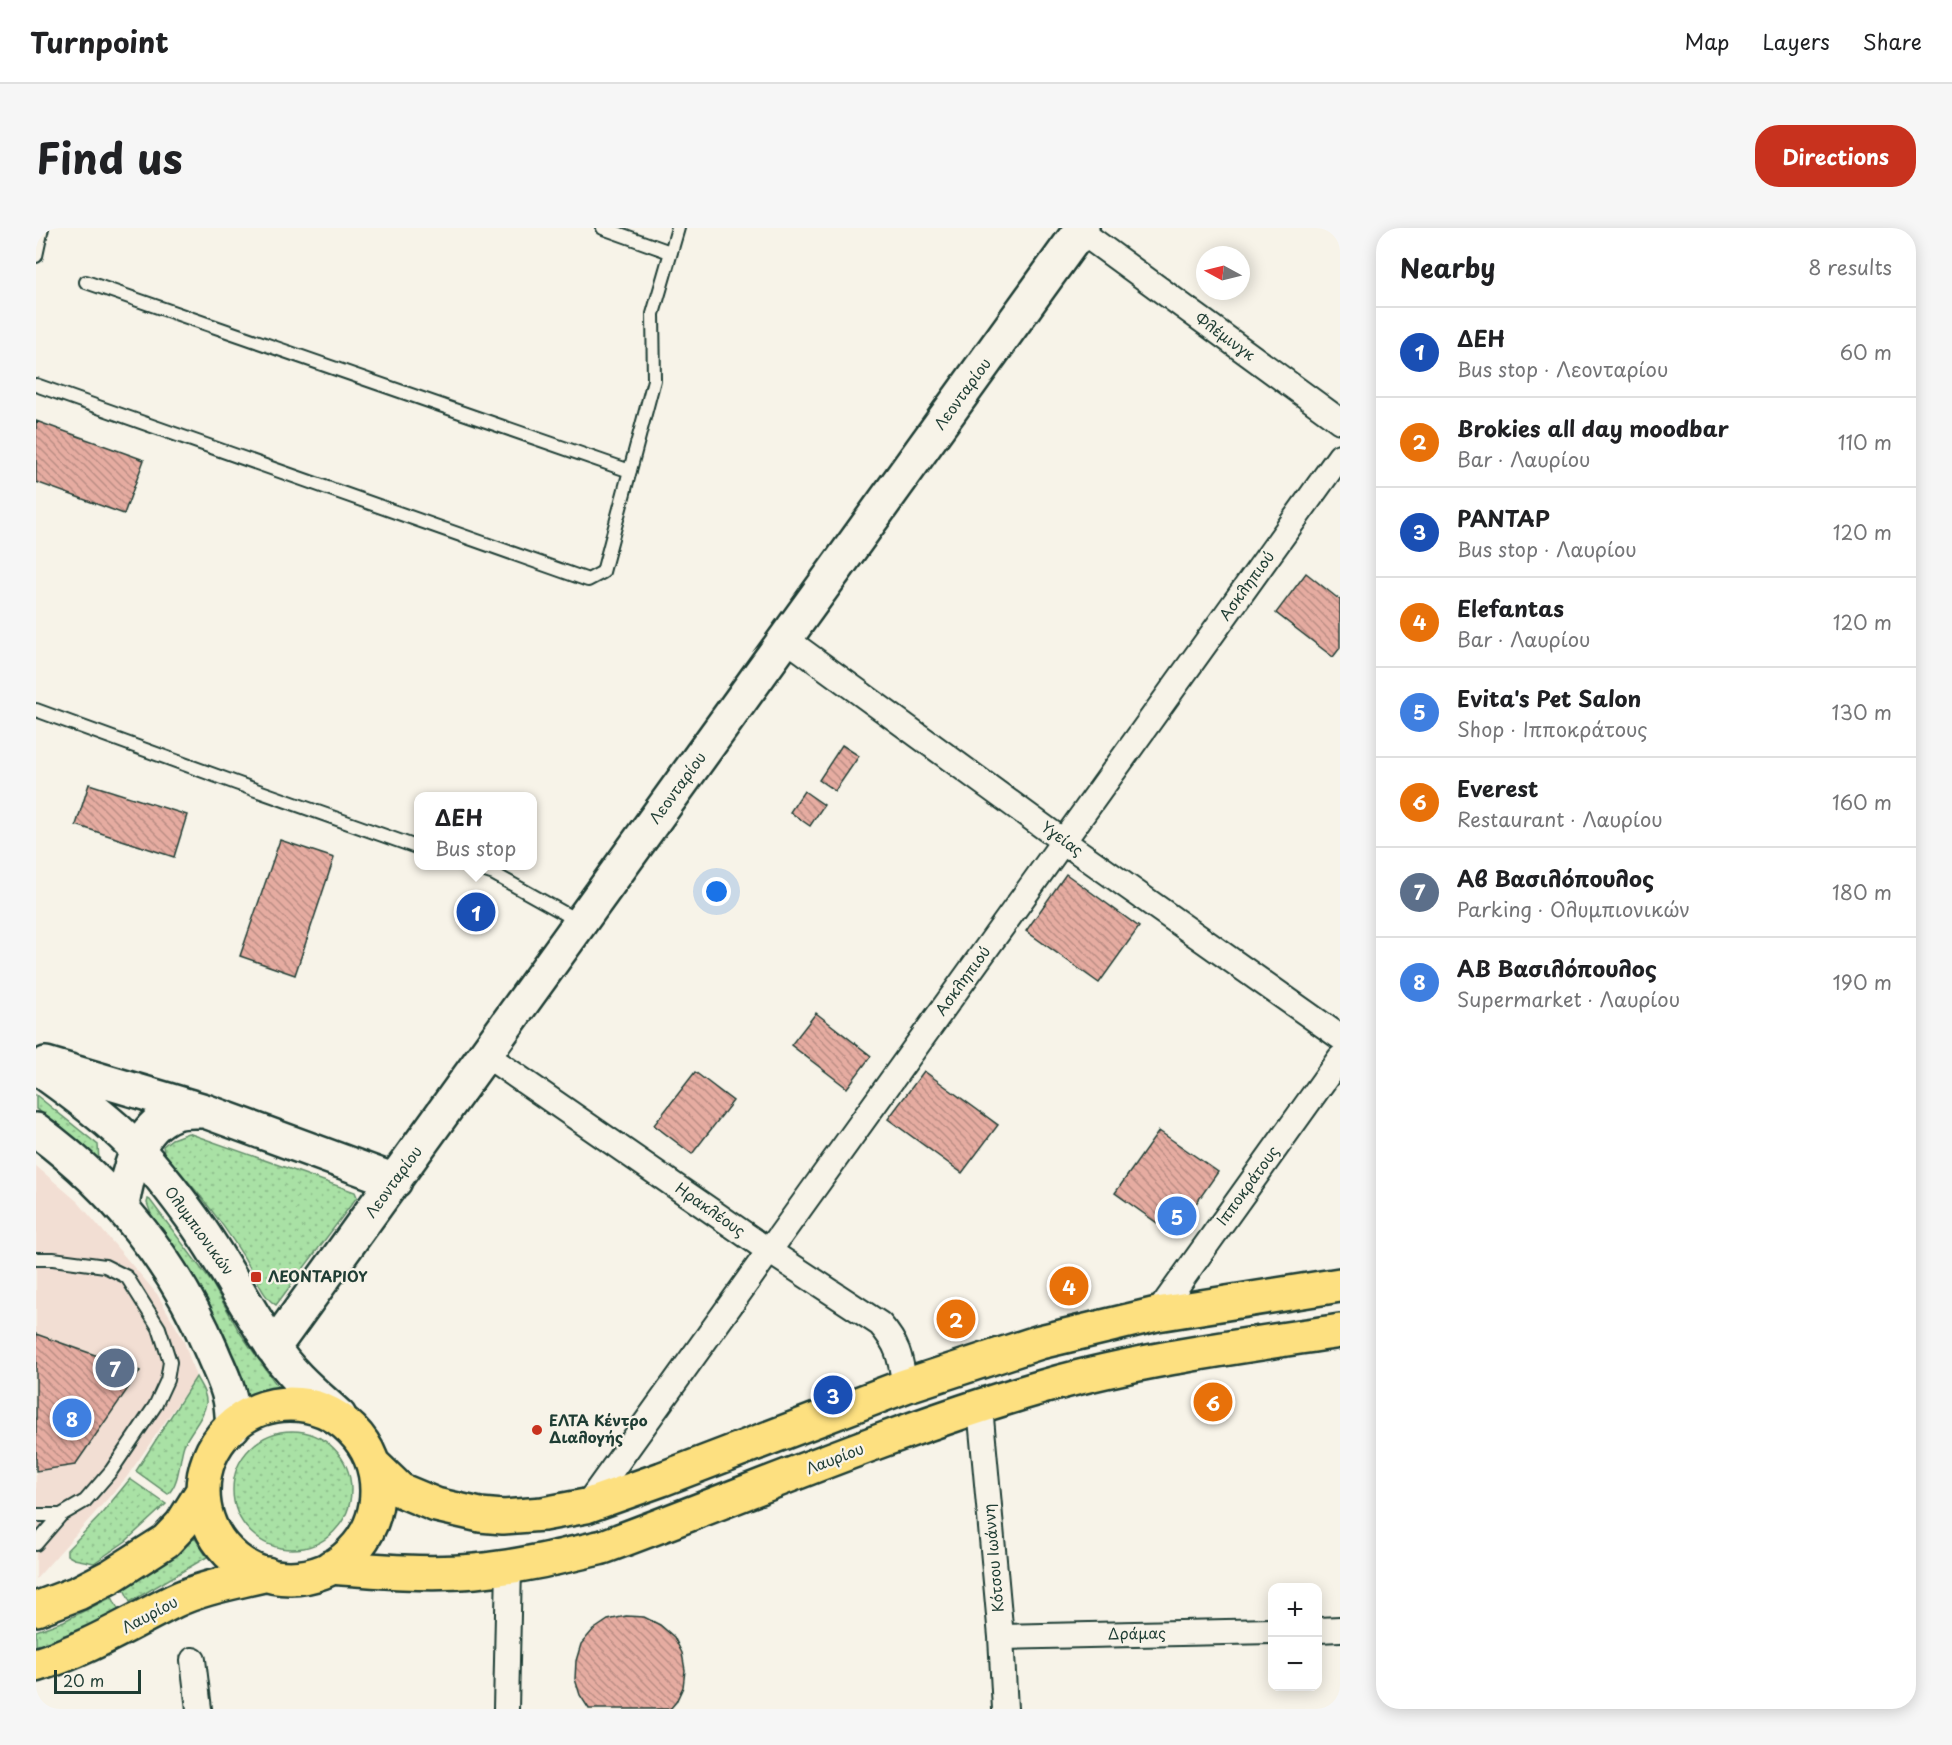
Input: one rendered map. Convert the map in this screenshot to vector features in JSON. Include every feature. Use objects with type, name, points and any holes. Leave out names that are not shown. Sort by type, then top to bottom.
[{"type":"main road","name":"Λαυρίου","points":[[375,1466],[400,1490],[436,1505],[480,1515],[503,1517],[543,1514],[586,1506],[905,1386],[1040,1342],[1157,1314],[1340,1285]]},
{"type":"main road","name":"Λαυρίου","points":[[331,1567],[427,1573],[474,1571],[603,1547],[922,1426],[1045,1386],[1113,1369],[1340,1330]]},
{"type":"main road","name":"Λαυρίου","points":[[36,1609],[78,1593],[111,1576],[166,1541],[182,1524],[202,1492],[214,1449],[233,1426],[258,1411],[286,1404],[316,1408],[339,1416],[357,1430],[375,1466],[376,1508],[367,1534],[360,1545],[331,1567],[300,1577],[267,1574],[247,1569],[233,1560],[219,1546],[209,1528],[202,1492]]},
{"type":"main road","name":"Λαυρίου","points":[[36,1665],[97,1642],[192,1594],[267,1574]]},
{"type":"street","name":"Φλέμινγκ","points":[[1081,229],[1340,421]]},
{"type":"street","name":"Λεονταρίου","points":[[273,1348],[1081,229]]},
{"type":"street","name":"Ασκληπιού","points":[[586,1506],[1340,456]]},
{"type":"street","name":"Υγείας","points":[[786,639],[1063,841],[1340,1036]]},
{"type":"street","name":"Ηρακλέους","points":[[486,1055],[769,1251],[880,1324],[899,1351],[905,1386]]},
{"type":"street","name":"Ιπποκράτους","points":[[1157,1314],[1340,1058]]},
{"type":"street","points":[[36,1061],[205,1112],[394,1181]]},
{"type":"street","name":"Ολυμπιονικών","points":[[36,1066],[84,1102],[117,1130],[138,1152],[189,1214],[220,1258],[273,1348],[302,1383],[339,1416]]},
{"type":"street","points":[[122,1206],[130,1168],[156,1126],[166,1118],[183,1112],[205,1112]]},
{"type":"street","points":[[36,1130],[84,1168],[122,1206],[161,1259],[202,1329],[230,1398],[233,1426]]},
{"type":"street","name":"Κότσου Ιωάννη","points":[[980,1407],[1001,1637],[1005,1709]]},
{"type":"street","points":[[506,1709],[509,1566]]},
{"type":"street","points":[[1322,1630],[1340,1629]]},
{"type":"street","name":"Δράμας","points":[[1001,1637],[1268,1631]]},
{"type":"street","points":[[193,1660],[199,1709]]},
{"type":"lane","points":[[36,256],[42,228]]},
{"type":"lane","points":[[603,228],[670,252]]},
{"type":"lane","points":[[36,385],[588,580],[603,572],[654,380],[653,314],[678,228]]},
{"type":"lane","points":[[86,282],[630,471]]},
{"type":"lane","points":[[36,710],[414,846]]},
{"type":"lane","points":[[482,870],[494,874],[581,923]]},
{"type":"lane","points":[[36,1259],[105,1266],[127,1277],[159,1328],[170,1362],[167,1380],[154,1406],[111,1471],[86,1501],[62,1515],[36,1544]]},
{"type":"lane","points":[[36,1515],[62,1515]]},
{"type":"shaded area","points":[[36,1166],[78,1202],[157,1294],[183,1339],[196,1377],[126,1478],[36,1579]]},
{"type":"green space","points":[[36,1095],[98,1145],[99,1161],[56,1122],[36,1109]]},
{"type":"green space","points":[[188,1133],[355,1192],[357,1197],[276,1305],[265,1294],[243,1255],[222,1225],[164,1153],[163,1146],[172,1139]]},
{"type":"green space","points":[[148,1199],[212,1283],[239,1331],[278,1387],[247,1397],[228,1342],[201,1291],[154,1222],[147,1203]]},
{"type":"green space","points":[[196,1377],[205,1396],[205,1409],[184,1445],[175,1484],[168,1494],[136,1471]]},
{"type":"green space","points":[[292,1431],[315,1435],[334,1448],[347,1467],[351,1490],[347,1513],[334,1532],[315,1545],[292,1549],[269,1545],[250,1532],[237,1513],[233,1490],[237,1467],[250,1448],[269,1435]]},
{"type":"green space","points":[[130,1479],[166,1504],[126,1541],[94,1563],[74,1559],[67,1555],[67,1550],[99,1517]]},
{"type":"green space","points":[[195,1538],[207,1557],[130,1602],[124,1589]]},
{"type":"green space","points":[[112,1597],[119,1611],[70,1635],[36,1648],[36,1631],[64,1621]]},
{"type":"building","points":[[36,421],[144,460],[124,514],[36,482]]},
{"type":"building","points":[[1306,573],[1340,600],[1340,648],[1333,657],[1276,613]]},
{"type":"building","points":[[842,745],[859,756],[835,791],[819,780]]},
{"type":"building","points":[[89,784],[187,815],[174,857],[76,825]]},
{"type":"building","points":[[804,791],[824,805],[810,826],[790,812]]},
{"type":"building","points":[[280,840],[334,858],[295,975],[240,956]]},
{"type":"building","points":[[1066,874],[1139,927],[1099,983],[1026,931]]},
{"type":"building","points":[[816,1013],[871,1056],[847,1088],[791,1045]]},
{"type":"building","points":[[924,1071],[998,1125],[962,1173],[888,1119]]},
{"type":"building","points":[[695,1072],[733,1101],[692,1154],[654,1125]]},
{"type":"building","points":[[1159,1131],[1218,1172],[1174,1235],[1115,1193]]},
{"type":"building","points":[[36,1334],[140,1371],[75,1465],[36,1471]]},
{"type":"building","points":[[626,1616],[644,1617],[660,1625],[674,1637],[682,1653],[685,1670],[683,1687],[670,1709],[589,1709],[580,1695],[575,1679],[576,1661],[581,1644],[593,1630],[608,1620]]},
{"type":"place","name":"ΔΕΗ","points":[[476,912]]},
{"type":"place","name":"Evita's Pet Salon","points":[[1177,1216]]},
{"type":"place","name":"ΛΕΟΝΤΑΡΙΟΥ","points":[[256,1277]]},
{"type":"place","name":"Elefantas","points":[[1069,1286]]},
{"type":"place","name":"Brokies all day moodbar","points":[[956,1319]]},
{"type":"place","name":"Αβ Βασιλόπουλος","points":[[115,1368]]},
{"type":"place","name":"ΡΑΝΤΑΡ","points":[[833,1395]]},
{"type":"place","name":"Everest","points":[[1213,1402]]},
{"type":"place","name":"ΑΒ Βασιλόπουλος","points":[[72,1418]]},
{"type":"place","name":"ΕΛΤΑ Κέντρο Διαλογής","points":[[537,1430]]}]
